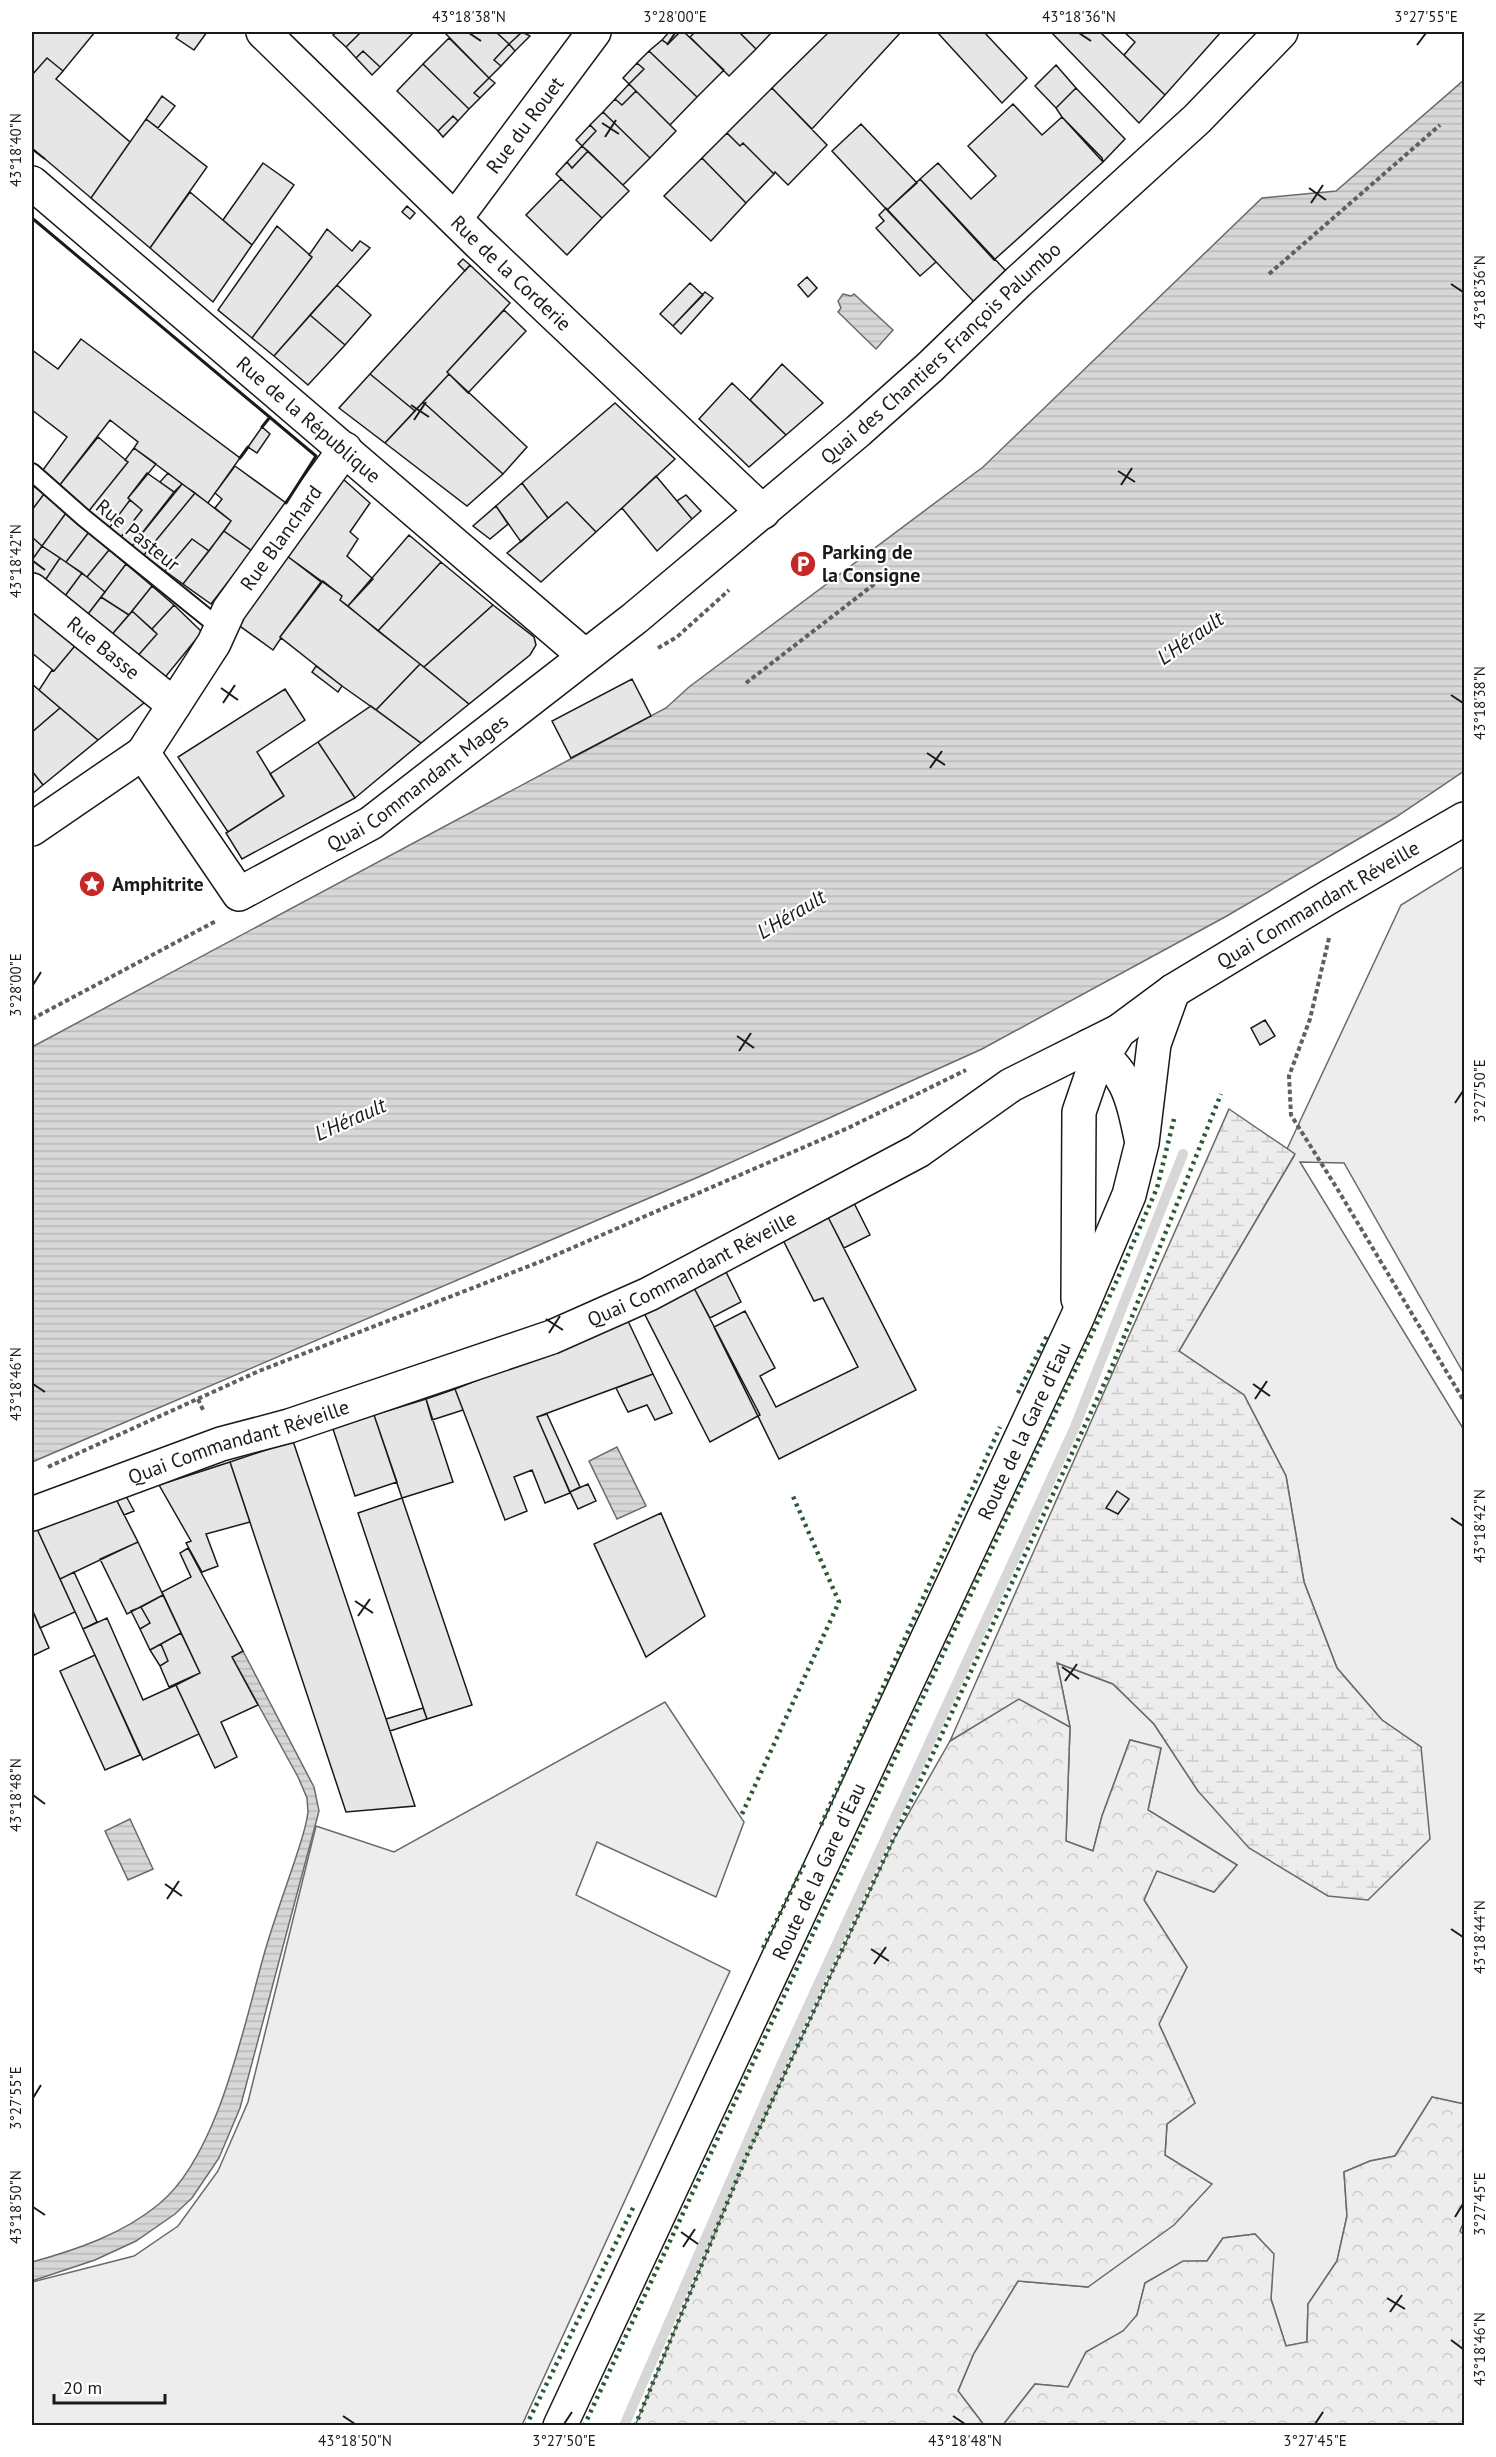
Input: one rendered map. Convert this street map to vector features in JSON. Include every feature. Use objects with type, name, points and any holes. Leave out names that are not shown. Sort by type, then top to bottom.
[{"type":"street","name":"Rue de la Corderie","points":[[263,32],[455,219],[763,512]]},
{"type":"street","name":"Rue du Rouet","points":[[455,219],[594,32]]},
{"type":"street","name":"Quai des Chantiers François Palumbo","points":[[585,657],[763,512],[930,367],[1018,282],[1197,119],[1281,32]]},
{"type":"street","name":"Rue de la République","points":[[32,183],[585,657]]},
{"type":"street","name":"Rue Blanchard","points":[[143,753],[214,643],[229,610],[345,449]]},
{"type":"street","name":"Rue Basse","points":[[32,590],[174,705]]},
{"type":"street","name":"Quai Commandant Mages","points":[[143,753],[239,894],[371,823],[585,657]]},
{"type":"street","points":[[32,830],[143,753]]},
{"type":"street","name":"Quai Commandant Réveille","points":[[1173,992],[1329,897],[1464,819]]},
{"type":"street","name":"Route de la Gare d'Eau","points":[[1077,1318],[1080,1112],[1104,1044],[1173,992]]},
{"type":"street","name":"Route de la Gare d'Eau","points":[[560,2426],[1077,1318],[1129,1195],[1142,1143],[1154,1044],[1173,992]]},
{"type":"street","points":[[1104,1044],[1131,1093],[1142,1143]]},
{"type":"street","name":"Quai Commandant Réveille","points":[[32,1514],[222,1444],[289,1426],[552,1337],[638,1299],[918,1151],[1011,1085],[1104,1044]]},
{"type":"lane","name":"Rue Pasteur","points":[[32,472],[84,518],[220,628]]},
{"type":"path","points":[[1269,274],[1440,125]]},
{"type":"path","points":[[746,683],[877,582]]},
{"type":"path","points":[[1329,897],[1333,907],[1327,952],[1310,1019],[1289,1076],[1291,1115],[1464,1401]]},
{"type":"path","points":[[42,1470],[259,1371],[542,1261],[848,1128],[976,1065]]},
{"type":"green space","points":[[1464,866],[1464,1374],[1344,1163],[1300,1162],[1464,1430],[1464,2104],[1432,2097],[1395,2156],[1370,2161],[1344,2172],[1347,2216],[1337,2261],[1308,2304],[1307,2342],[1286,2346],[1271,2299],[1273,2254],[1255,2234],[1223,2238],[1207,2261],[1183,2262],[1145,2283],[1137,2315],[1124,2331],[1086,2352],[1068,2387],[1035,2384],[1003,2425],[984,2425],[958,2391],[974,2353],[1018,2281],[1088,2287],[1165,2155],[1167,2124],[1195,2103],[1159,2024],[1187,1967],[1144,1900],[1157,1870],[1214,1892],[1237,1865],[1148,1810],[1161,1748],[1130,1740],[1102,1816],[1093,1851],[1066,1841],[1070,1727],[1057,1663],[1113,1684],[1154,1724],[1198,1791],[1421,1747],[1382,1720],[1337,1668],[1304,1582],[1286,1476],[1244,1395],[1179,1351],[1294,1156],[1287,1149],[1401,905]]},
{"type":"green space","points":[[1229,1109],[1295,1154],[1179,1351],[1244,1395],[1286,1476],[1304,1582],[1337,1668],[1382,1720],[1421,1747],[1430,1839],[1368,1900],[1328,1896],[1249,1848],[1198,1791],[1154,1724],[1113,1684],[1057,1663],[1070,1727],[1019,1699],[950,1741]]},
{"type":"green space","points":[[1019,1698],[1070,1727],[1066,1841],[1093,1851],[1102,1816],[1130,1740],[1161,1748],[1148,1810],[1237,1865],[1214,1892],[1157,1871],[1144,1900],[1187,1967],[1159,2024],[1195,2103],[1167,2124],[1165,2155],[1212,2184],[1174,2225],[1088,2287],[1018,2281],[974,2353],[958,2391],[984,2425],[635,2426],[747,2155],[894,1839],[950,1741]]},
{"type":"green space","points":[[665,1702],[744,1822],[716,1897],[597,1842],[576,1895],[730,1971],[522,2425],[32,2425],[32,2282],[134,2256],[178,2226],[218,2171],[248,2102],[316,1826],[394,1852]]},
{"type":"green space","points":[[1432,2097],[1464,2104],[1464,2221],[1460,2231],[1464,2235],[1464,2425],[1003,2425],[1035,2384],[1068,2387],[1086,2352],[1123,2331],[1137,2315],[1145,2283],[1183,2261],[1207,2261],[1223,2238],[1255,2234],[1274,2254],[1271,2299],[1286,2346],[1307,2342],[1308,2304],[1337,2261],[1347,2216],[1344,2172],[1370,2161],[1395,2156]]},
{"type":"water","name":"L'Hérault","points":[[1464,80],[1464,771],[1396,817],[1225,917],[982,1049],[703,1175],[32,1462],[32,1047],[666,708],[689,687],[983,467],[1262,198],[1336,191]]},
{"type":"water","points":[[843,294],[851,296],[854,294],[893,330],[876,349],[838,312],[841,308],[838,301]]},
{"type":"water","points":[[617,1447],[646,1506],[617,1519],[589,1461]]},
{"type":"water","points":[[243,1651],[314,1787],[319,1811],[240,2108],[219,2158],[192,2198],[175,2214],[136,2241],[95,2260],[32,2281],[32,2262],[98,2240],[130,2224],[159,2204],[180,2182],[198,2154],[227,2086],[268,1939],[303,1836],[308,1812],[307,1798],[298,1777],[232,1657]]},
{"type":"water","points":[[130,1819],[153,1869],[128,1880],[105,1831]]},
{"type":"building","points":[[32,32],[95,32],[63,71],[47,58],[32,75]]},
{"type":"building","points":[[180,32],[207,32],[194,50],[176,38]]},
{"type":"building","points":[[337,32],[361,32],[346,47],[333,35]]},
{"type":"building","points":[[361,32],[414,32],[380,67],[363,51],[356,58],[346,47]]},
{"type":"building","points":[[444,32],[496,32],[509,44],[494,60],[501,66],[489,78]]},
{"type":"building","points":[[496,32],[522,32],[509,44]]},
{"type":"building","points":[[522,32],[530,36],[515,51],[509,44]]},
{"type":"building","points":[[669,32],[680,32],[668,44],[662,40]]},
{"type":"building","points":[[680,32],[684,32],[724,70],[697,97],[649,51],[662,40],[668,44]]},
{"type":"building","points":[[695,32],[739,32],[756,49],[729,76],[690,37]]},
{"type":"building","points":[[739,32],[772,32],[756,49]]},
{"type":"building","points":[[829,32],[901,32],[812,129],[772,88]]},
{"type":"building","points":[[937,32],[984,32],[1027,78],[1002,103]]},
{"type":"building","points":[[1051,32],[1100,32],[1165,95],[1139,123]]},
{"type":"building","points":[[1124,32],[1221,32],[1165,95],[1124,55],[1135,42]]},
{"type":"building","points":[[449,38],[489,78],[474,93],[480,98],[469,109],[423,64]]},
{"type":"building","points":[[509,44],[515,51],[501,66],[494,60]]},
{"type":"building","points":[[363,51],[380,67],[372,75],[356,58]]},
{"type":"building","points":[[649,51],[697,97],[670,125],[629,84],[644,69],[637,63]]},
{"type":"building","points":[[47,58],[63,71],[56,79],[130,142],[91,198],[32,148],[32,75]]},
{"type":"building","points":[[637,63],[644,69],[629,84],[623,78]]},
{"type":"building","points":[[423,64],[469,109],[458,121],[453,116],[438,131],[397,91]]},
{"type":"building","points":[[1056,65],[1076,88],[1056,108],[1035,86]]},
{"type":"building","points":[[489,78],[495,83],[480,98],[474,93]]},
{"type":"building","points":[[629,84],[636,91],[622,105],[615,99]]},
{"type":"building","points":[[772,88],[827,145],[788,185],[743,143],[740,146],[727,133]]},
{"type":"building","points":[[1076,88],[1125,139],[1103,162],[1102,158],[1056,108]]},
{"type":"building","points":[[636,91],[676,131],[650,158],[603,112],[615,99],[622,105]]},
{"type":"building","points":[[162,96],[175,106],[158,128],[146,119]]},
{"type":"building","points":[[1013,104],[1042,135],[1062,117],[1103,162],[994,260],[920,179],[938,163],[971,199],[996,176],[968,146]]},
{"type":"building","points":[[603,112],[650,158],[623,185],[582,146],[596,131],[590,125]]},
{"type":"building","points":[[453,116],[458,121],[443,137],[438,131]]},
{"type":"building","points":[[146,119],[207,167],[150,248],[91,198]]},
{"type":"building","points":[[861,124],[917,183],[887,210],[832,151]]},
{"type":"building","points":[[590,125],[596,131],[582,146],[576,140]]},
{"type":"building","points":[[727,133],[740,146],[743,143],[774,174],[746,203],[702,158]]},
{"type":"building","points":[[582,146],[588,151],[572,168],[567,162]]},
{"type":"building","points":[[588,151],[629,191],[602,218],[556,174],[567,162],[572,168]]},
{"type":"building","points":[[702,158],[746,203],[711,241],[664,196]]},
{"type":"building","points":[[263,163],[294,185],[252,245],[223,220]]},
{"type":"building","points":[[561,179],[602,218],[567,255],[526,215]]},
{"type":"building","points":[[920,179],[1006,271],[975,303],[887,210]]},
{"type":"building","points":[[190,192],[252,245],[213,302],[150,248]]},
{"type":"building","points":[[407,206],[415,213],[410,219],[402,212]]},
{"type":"building","points":[[886,208],[936,262],[920,276],[876,228],[884,221],[879,215]]},
{"type":"building","points":[[277,226],[312,257],[252,338],[218,310]]},
{"type":"building","points":[[327,229],[352,251],[360,241],[370,248],[274,356],[252,338],[312,257],[309,255]]},
{"type":"building","points":[[463,259],[470,265],[465,271],[458,264]]},
{"type":"building","points":[[470,265],[510,303],[415,411],[370,374]]},
{"type":"building","points":[[807,277],[817,288],[808,297],[798,285]]},
{"type":"building","points":[[690,283],[703,295],[673,326],[660,314]]},
{"type":"building","points":[[337,285],[371,315],[345,345],[310,315]]},
{"type":"building","points":[[705,292],[713,298],[681,334],[673,326]]},
{"type":"building","points":[[504,310],[526,331],[468,393],[447,372]]},
{"type":"building","points":[[310,315],[345,345],[308,385],[274,356]]},
{"type":"building","points":[[81,339],[240,458],[208,503],[134,448],[138,442],[110,420],[59,486],[43,470],[67,437],[32,410],[32,350],[58,369]]},
{"type":"building","points":[[782,364],[823,403],[786,435],[750,400]]},
{"type":"building","points":[[370,374],[415,411],[385,443],[339,408]]},
{"type":"building","points":[[449,374],[527,447],[503,474],[423,402]]},
{"type":"building","points":[[732,383],[786,435],[749,467],[699,419]]},
{"type":"building","points":[[423,402],[503,474],[467,506],[385,443]]},
{"type":"building","points":[[615,403],[675,459],[596,532],[567,502],[548,518],[522,483]]},
{"type":"building","points":[[262,427],[270,434],[257,453],[248,447]]},
{"type":"building","points":[[98,437],[128,462],[88,512],[59,486]]},
{"type":"building","points":[[134,448],[156,464],[128,498],[130,500],[109,528],[88,512],[128,462],[125,460]]},
{"type":"building","points":[[235,466],[286,503],[252,551],[224,531],[231,521],[215,508],[222,499],[215,493]]},
{"type":"building","points":[[147,473],[174,492],[132,546],[121,537],[142,510],[128,498]]},
{"type":"building","points":[[168,473],[182,484],[174,492],[160,482]]},
{"type":"building","points":[[656,476],[692,519],[657,551],[622,508]]},
{"type":"building","points":[[343,479],[370,503],[350,532],[358,539],[347,556],[373,579],[348,606],[340,600],[342,596],[287,556]]},
{"type":"building","points":[[522,483],[548,518],[521,542],[496,506]]},
{"type":"building","points":[[182,484],[195,493],[144,555],[132,546]]},
{"type":"building","points":[[32,485],[44,494],[32,510]]},
{"type":"building","points":[[195,493],[231,521],[209,551],[192,539],[165,571],[144,555]]},
{"type":"building","points":[[44,494],[66,513],[42,546],[32,537],[32,510]]},
{"type":"building","points":[[686,495],[701,511],[692,519],[677,501]]},
{"type":"building","points":[[130,500],[142,510],[121,537],[109,528]]},
{"type":"building","points":[[567,502],[596,532],[541,582],[507,553]]},
{"type":"building","points":[[496,506],[508,524],[490,539],[473,526]]},
{"type":"building","points":[[66,513],[89,532],[66,562],[42,546]]},
{"type":"building","points":[[224,531],[252,551],[211,604],[183,584]]},
{"type":"building","points":[[89,532],[109,550],[87,577],[66,562]]},
{"type":"building","points":[[409,535],[441,562],[378,631],[348,606]]},
{"type":"building","points":[[32,537],[42,546],[32,560]]},
{"type":"building","points":[[192,539],[209,551],[183,584],[165,571]]},
{"type":"building","points":[[42,546],[60,558],[42,585],[32,578],[32,560]]},
{"type":"building","points":[[109,550],[126,564],[105,592],[87,577]]},
{"type":"building","points":[[287,556],[321,582],[273,650],[237,624]]},
{"type":"building","points":[[60,558],[82,573],[62,600],[42,585]]},
{"type":"building","points":[[441,562],[493,605],[424,667],[378,631]]},
{"type":"building","points":[[126,564],[152,586],[129,615],[101,597]]},
{"type":"building","points":[[82,573],[105,592],[85,618],[62,600]]},
{"type":"building","points":[[323,581],[342,596],[340,600],[420,664],[376,710],[280,637]]},
{"type":"building","points":[[152,586],[174,605],[152,629],[132,611]]},
{"type":"building","points":[[101,597],[129,615],[109,638],[85,618]]},
{"type":"building","points":[[32,603],[79,641],[54,671],[32,653]]},
{"type":"building","points":[[174,605],[202,632],[162,681],[135,659],[157,634],[152,629]]},
{"type":"building","points":[[493,605],[534,637],[536,645],[530,655],[469,704],[424,667]]},
{"type":"building","points":[[132,611],[157,634],[135,659],[109,638]]},
{"type":"building","points":[[79,641],[150,698],[98,740],[39,690],[52,670],[54,671]]},
{"type":"building","points":[[420,664],[469,704],[421,743],[376,710]]},
{"type":"building","points":[[316,666],[342,686],[338,692],[312,672]]},
{"type":"building","points":[[632,679],[651,716],[571,758],[552,721]]},
{"type":"building","points":[[32,684],[60,708],[32,732]]},
{"type":"building","points":[[285,689],[305,720],[257,752],[284,796],[228,832],[178,757]]},
{"type":"building","points":[[371,706],[421,743],[355,798],[318,742]]},
{"type":"building","points":[[60,708],[98,740],[43,785],[32,771],[32,732]]},
{"type":"building","points":[[318,742],[355,798],[242,859],[226,833],[284,796],[270,774]]},
{"type":"building","points":[[32,771],[43,785],[32,794]]},
{"type":"building","points":[[1265,1020],[1275,1036],[1260,1045],[1251,1028]]},
{"type":"building","points":[[854,1203],[870,1235],[844,1248],[828,1217]]},
{"type":"building","points":[[828,1217],[916,1390],[779,1459],[714,1327],[745,1311],[775,1368],[760,1376],[776,1407],[858,1367],[823,1298],[814,1301],[783,1240]]},
{"type":"building","points":[[725,1270],[741,1302],[710,1318],[693,1286]]},
{"type":"building","points":[[693,1286],[760,1415],[710,1442],[643,1311]]},
{"type":"building","points":[[628,1321],[653,1374],[537,1417],[570,1493],[545,1503],[532,1470],[514,1477],[527,1511],[505,1520],[455,1389]]},
{"type":"building","points":[[653,1374],[672,1413],[655,1420],[647,1405],[628,1412],[616,1388]]},
{"type":"building","points":[[455,1389],[463,1410],[432,1420],[426,1399]]},
{"type":"building","points":[[426,1399],[453,1482],[402,1498],[374,1415]]},
{"type":"building","points":[[547,1414],[580,1487],[570,1492],[537,1417]]},
{"type":"building","points":[[374,1415],[397,1482],[355,1496],[333,1429]]},
{"type":"building","points":[[293,1441],[415,1806],[346,1812],[230,1462]]},
{"type":"building","points":[[230,1462],[250,1522],[206,1534],[218,1566],[202,1572],[186,1543],[191,1541],[159,1485]]},
{"type":"building","points":[[588,1484],[596,1501],[578,1509],[570,1492]]},
{"type":"building","points":[[1117,1491],[1129,1499],[1118,1514],[1106,1508]]},
{"type":"building","points":[[126,1496],[134,1511],[124,1515],[116,1499]]},
{"type":"building","points":[[402,1498],[472,1705],[427,1719],[358,1513]]},
{"type":"building","points":[[116,1499],[138,1542],[60,1579],[37,1529]]},
{"type":"building","points":[[661,1513],[705,1616],[646,1657],[594,1544]]},
{"type":"building","points":[[37,1529],[75,1612],[40,1628],[32,1609],[32,1531]]},
{"type":"building","points":[[138,1542],[163,1595],[127,1614],[100,1559]]},
{"type":"building","points":[[188,1548],[243,1651],[232,1657],[258,1705],[221,1722],[237,1757],[215,1768],[176,1685],[200,1673],[162,1592],[191,1577],[180,1553]]},
{"type":"building","points":[[74,1572],[97,1622],[83,1629],[60,1579]]},
{"type":"building","points":[[163,1595],[181,1633],[150,1650],[140,1629],[150,1623],[141,1607]]},
{"type":"building","points":[[141,1607],[150,1623],[140,1629],[131,1611]]},
{"type":"building","points":[[32,1609],[49,1648],[32,1656]]},
{"type":"building","points":[[107,1618],[143,1700],[176,1685],[199,1734],[143,1760],[83,1629]]},
{"type":"building","points":[[181,1633],[200,1673],[169,1687],[160,1666],[168,1661],[161,1644]]},
{"type":"building","points":[[161,1644],[168,1661],[160,1666],[150,1650]]},
{"type":"building","points":[[95,1655],[140,1755],[105,1770],[60,1671]]},
{"type":"building","points":[[423,1708],[427,1719],[390,1731],[386,1719]]},
{"type":"waterway","points":[[624,2426],[782,2063],[1074,1429],[1183,1154]]},
{"type":"hedge","points":[[635,2426],[747,2155],[1111,1369],[1221,1094]]},
{"type":"hedge","points":[[584,2426],[1118,1278],[1157,1188],[1174,1119]]},
{"type":"hedge","points":[[1018,1393],[1047,1336]]},
{"type":"hedge","points":[[821,1825],[1000,1427]]},
{"type":"hedge","points":[[742,1814],[839,1602],[792,1494]]},
{"type":"hedge","points":[[763,1948],[805,1863]]},
{"type":"hedge","points":[[526,2426],[635,2204]]},
{"type":"wall","points":[[32,218],[316,456],[286,503]]},
{"type":"wall","points":[[262,427],[270,417]]},
{"type":"wall","points":[[240,458],[248,447]]},
{"type":"place","name":"Parking de la Consigne","points":[[803,564]]},
{"type":"place","name":"Amphitrite","points":[[92,884]]}]
